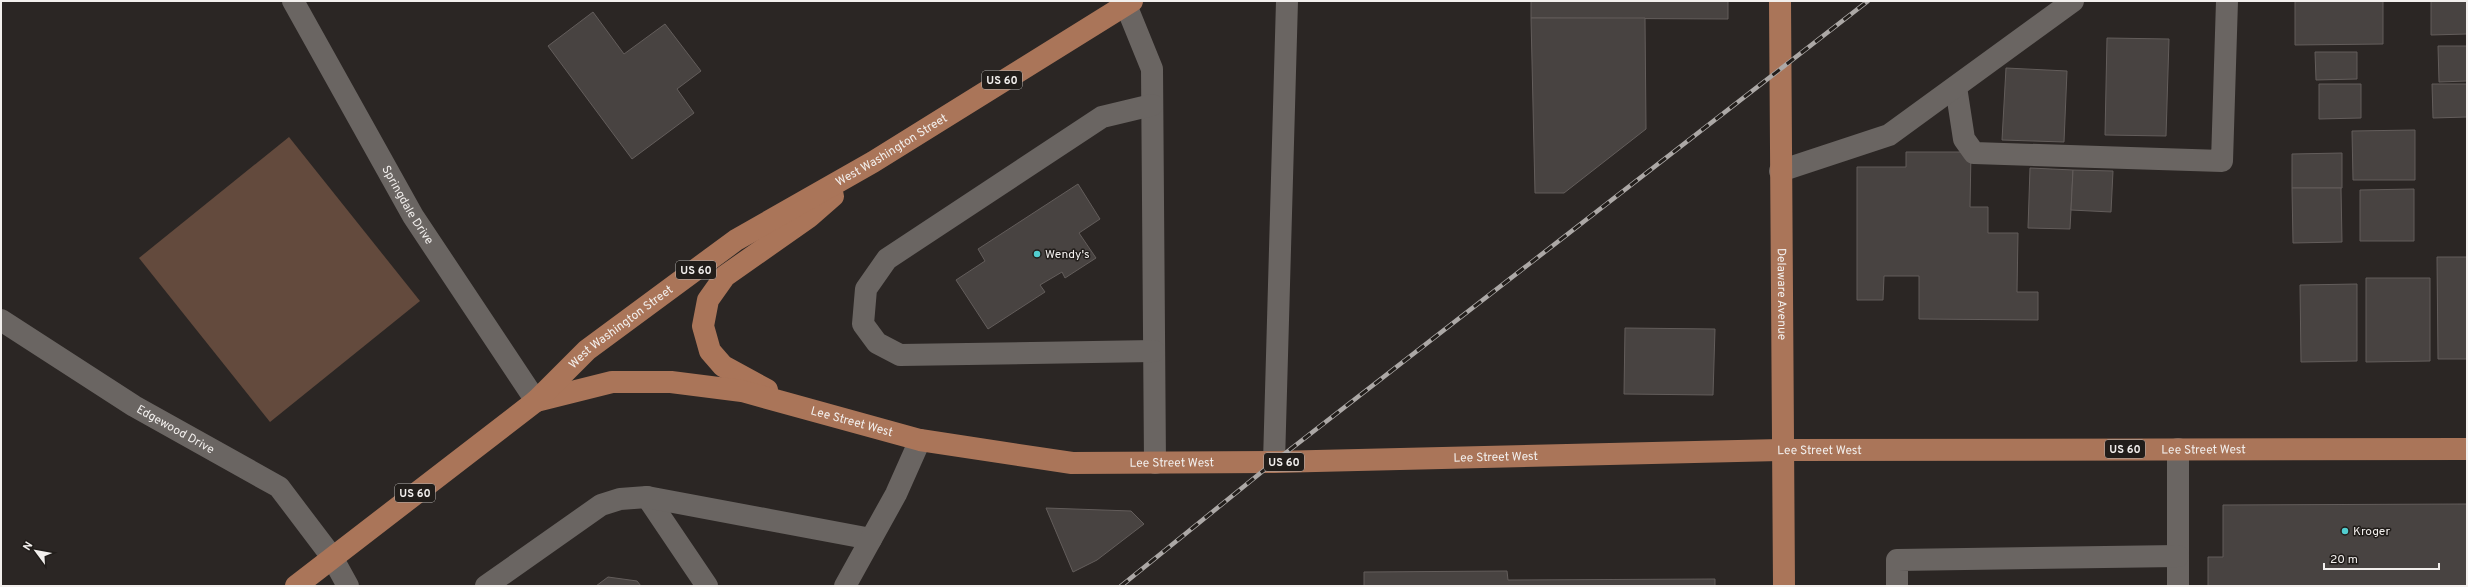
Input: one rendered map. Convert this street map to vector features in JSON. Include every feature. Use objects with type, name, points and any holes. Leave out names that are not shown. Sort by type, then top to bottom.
[{"type":"main road","name":"Delaware Avenue","points":[[1780,1],[1784,586]]},
{"type":"main road","name":"West Washington Street","points":[[296,586],[536,401],[587,350],[736,240],[873,162],[1129,3]]},
{"type":"main road","points":[[791,404],[723,366],[710,350],[703,326],[708,300],[725,276],[809,217],[873,162]]},
{"type":"main road","name":"Lee Street West","points":[[536,401],[612,382],[671,382],[742,391],[920,440],[1072,462],[1274,462],[1783,450],[2467,449]]},
{"type":"street","name":"Springdale Drive","points":[[292,1],[414,216],[536,401]]},
{"type":"street","points":[[1274,462],[1287,1]]},
{"type":"street","points":[[1780,171],[1889,135],[1956,88],[2073,1]]},
{"type":"street","points":[[1956,88],[1964,139],[1974,153],[2222,161],[2227,1]]},
{"type":"street","points":[[1129,3],[1152,69],[1155,463]]},
{"type":"street","points":[[1152,105],[1102,117],[887,259],[866,289],[863,324],[877,343],[900,355],[1154,351]]},
{"type":"street","name":"Edgewood Drive","points":[[1,320],[134,406],[279,487],[332,557],[348,586]]},
{"type":"street","points":[[845,586],[896,494],[920,440]]},
{"type":"street","points":[[2178,449],[2178,586]]},
{"type":"street","points":[[486,586],[601,505],[620,499],[647,497],[871,539]]},
{"type":"street","points":[[647,497],[707,586]]},
{"type":"street","points":[[1897,586],[1897,560],[2178,556]]},
{"type":"shaded area","points":[[289,137],[420,301],[270,422],[139,258]]},
{"type":"building","points":[[1531,1],[1728,1],[1728,19],[1531,18]]},
{"type":"building","points":[[2295,1],[2383,1],[2383,44],[2295,45]]},
{"type":"building","points":[[2431,1],[2467,1],[2467,34],[2431,35]]},
{"type":"building","points":[[593,12],[624,54],[665,24],[701,71],[677,89],[694,113],[632,159],[548,46]]},
{"type":"building","points":[[1531,18],[1645,18],[1646,129],[1564,193],[1535,193]]},
{"type":"building","points":[[2107,38],[2169,39],[2166,136],[2105,135]]},
{"type":"building","points":[[2438,46],[2467,46],[2467,81],[2439,82]]},
{"type":"building","points":[[2315,52],[2357,52],[2357,79],[2316,80]]},
{"type":"building","points":[[2006,68],[2067,71],[2064,142],[2002,140]]},
{"type":"building","points":[[2319,84],[2361,84],[2361,118],[2319,119]]},
{"type":"building","points":[[2432,84],[2467,84],[2467,117],[2433,118]]},
{"type":"building","points":[[2415,130],[2415,180],[2353,180],[2352,131]]},
{"type":"building","points":[[1906,152],[1971,152],[1970,207],[1988,207],[1988,233],[2018,233],[2017,292],[2038,292],[2038,320],[1919,319],[1919,276],[1884,276],[1883,300],[1857,300],[1857,167],[1906,167]]},
{"type":"building","points":[[2342,153],[2342,188],[2292,188],[2292,154]]},
{"type":"building","points":[[2030,168],[2073,170],[2070,229],[2028,228]]},
{"type":"building","points":[[2073,170],[2113,171],[2111,212],[2071,210]]},
{"type":"building","name":"Wendy's","points":[[1078,184],[1100,219],[1079,233],[1096,258],[1065,278],[1062,272],[1040,285],[1045,292],[988,329],[956,280],[985,261],[978,249]]},
{"type":"building","points":[[2292,188],[2341,188],[2342,242],[2293,243]]},
{"type":"building","points":[[2414,189],[2414,241],[2360,241],[2360,190]]},
{"type":"building","points":[[2437,257],[2467,257],[2467,359],[2438,359]]},
{"type":"building","points":[[2366,278],[2430,278],[2430,361],[2366,362]]},
{"type":"building","points":[[2357,284],[2357,361],[2301,362],[2300,285]]},
{"type":"building","points":[[1625,328],[1715,329],[1713,395],[1624,394]]},
{"type":"building","name":"Kroger","points":[[2467,504],[2467,586],[2208,586],[2208,557],[2223,557],[2223,505]]},
{"type":"building","points":[[1046,508],[1131,511],[1144,524],[1097,560],[1073,572]]},
{"type":"building","points":[[1507,571],[1508,580],[1715,579],[1715,586],[1364,586],[1364,572]]},
{"type":"building","points":[[608,577],[637,581],[641,586],[596,586]]},
{"type":"railway","points":[[1121,586],[1274,462],[1868,1]]},
{"type":"place","name":"Wendy's","points":[[1037,254]]},
{"type":"place","name":"Kroger","points":[[2345,531]]}]
